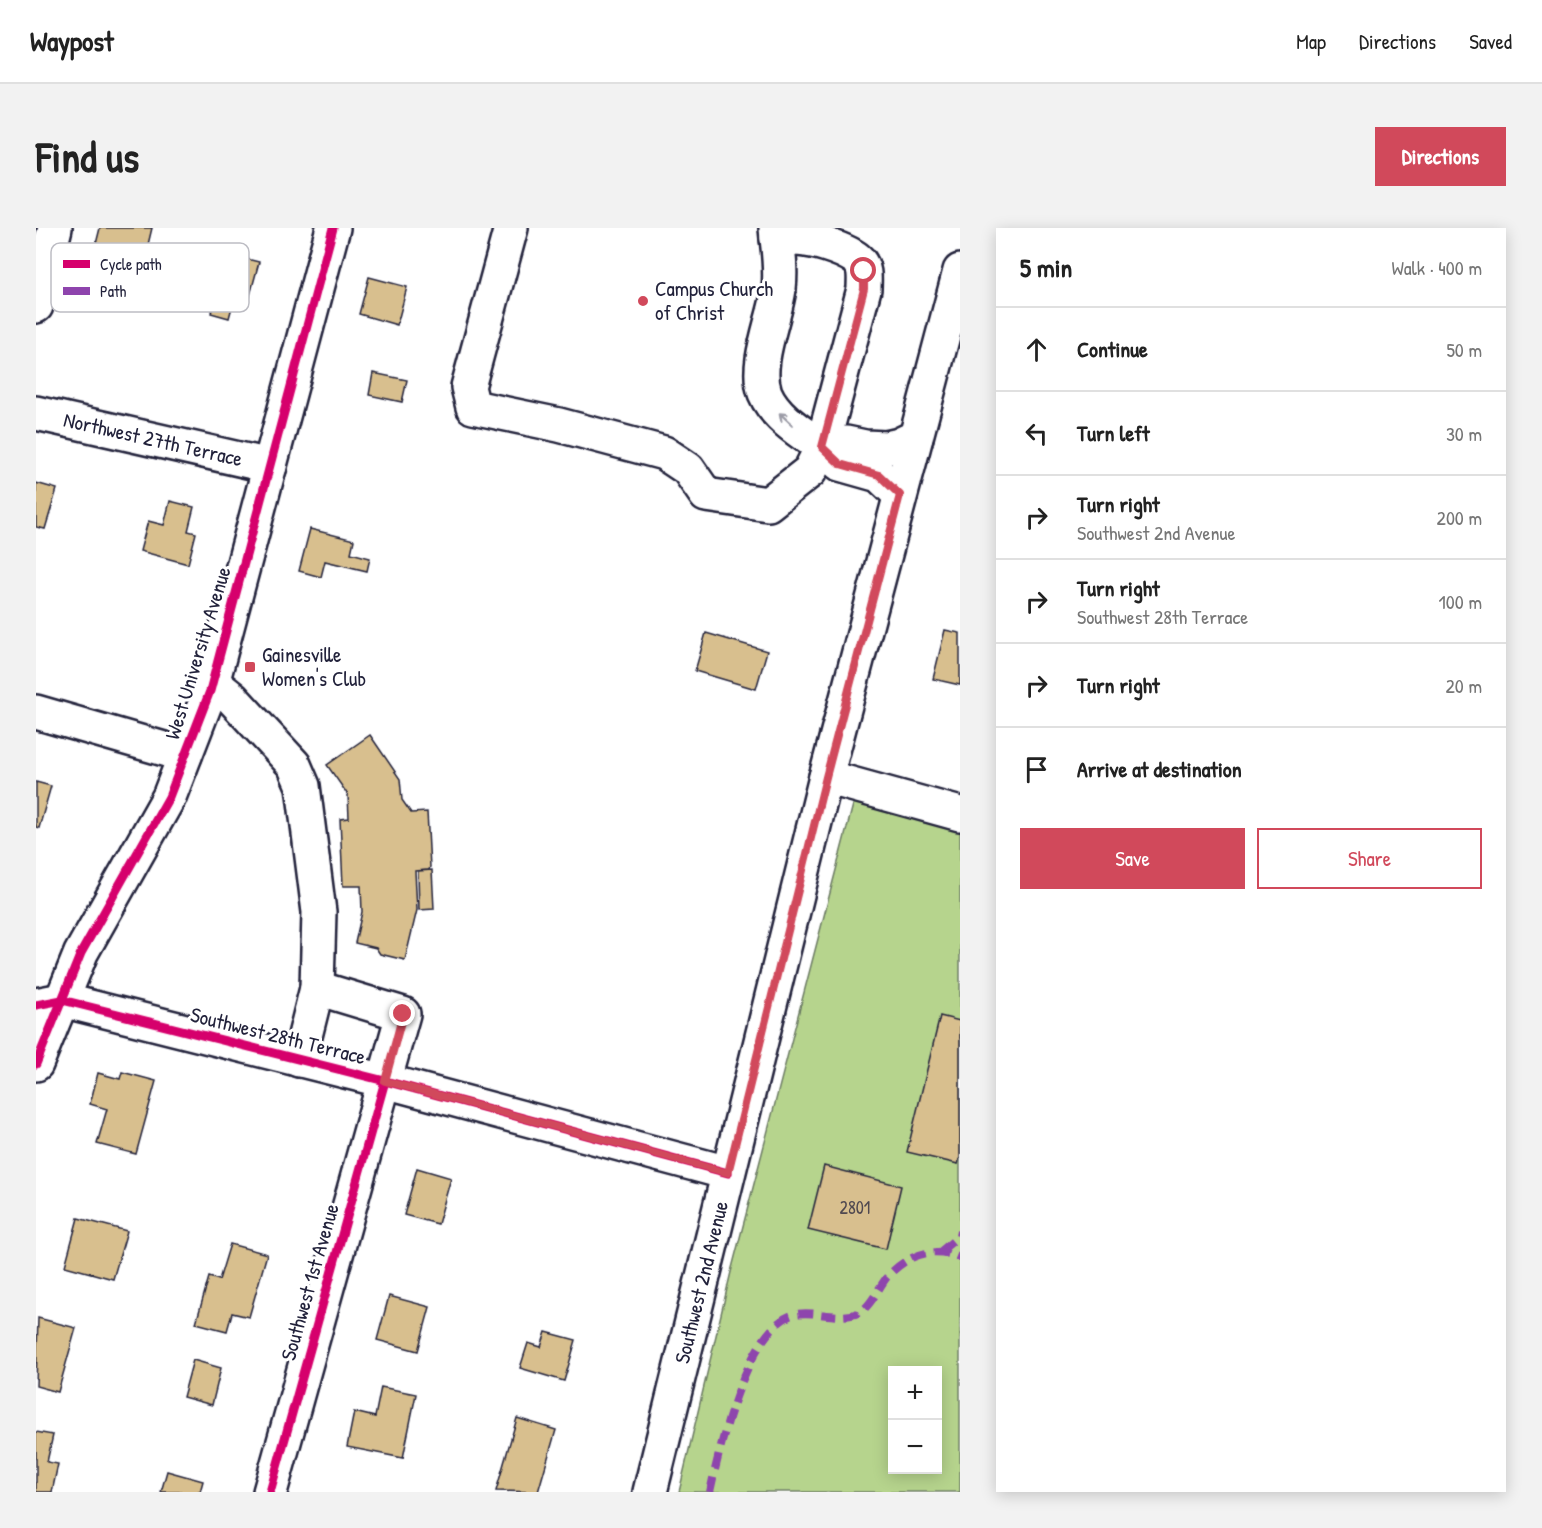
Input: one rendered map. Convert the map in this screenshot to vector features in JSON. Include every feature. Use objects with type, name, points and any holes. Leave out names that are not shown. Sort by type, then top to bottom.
[{"type":"main road","points":[[51,243],[55,228]]},
{"type":"main road","name":"West University Avenue","points":[[36,1064],[49,1003],[81,953],[169,797],[212,682],[333,228]]},
{"type":"main road","points":[[512,228],[468,387],[473,407],[559,425],[664,453],[688,469],[706,495],[768,504],[810,471],[822,447],[864,289],[864,271],[859,260],[834,248],[806,240],[787,240],[777,233]]},
{"type":"main road","points":[[777,233],[781,263],[779,289],[762,371],[765,393],[777,411],[840,464],[879,475],[900,495]]},
{"type":"main road","points":[[36,306],[51,244]]},
{"type":"main road","name":"Southwest 2nd Avenue","points":[[650,1492],[826,777],[960,271]]},
{"type":"main road","name":"Northwest 27th Terrace","points":[[36,413],[270,466]]},
{"type":"main road","points":[[822,447],[846,443],[886,448],[916,437]]},
{"type":"main road","points":[[212,682],[232,698],[294,765],[303,786],[319,912],[317,988],[299,1060]]},
{"type":"main road","points":[[36,712],[185,755]]},
{"type":"main road","points":[[826,777],[960,814]]},
{"type":"main road","name":"Southwest 1st Avenue","points":[[270,1492],[403,1014],[317,988]]},
{"type":"main road","name":"Southwest 28th Terrace","points":[[49,1003],[385,1081],[728,1173]]},
{"type":"green space","points":[[854,801],[960,827],[960,1492],[679,1492],[731,1272]]},
{"type":"building","points":[[100,228],[152,228],[148,243],[96,243]]},
{"type":"building","points":[[249,260],[259,262],[249,299]]},
{"type":"building","points":[[369,277],[407,287],[397,325],[359,314]]},
{"type":"building","points":[[211,312],[231,312],[229,318]]},
{"type":"building","points":[[373,373],[407,380],[402,402],[369,395]]},
{"type":"building","points":[[36,483],[57,489],[45,529],[36,527]]},
{"type":"building","points":[[170,501],[194,507],[188,531],[196,533],[188,564],[140,551],[148,521],[164,525]]},
{"type":"building","points":[[310,529],[354,540],[351,553],[370,558],[367,571],[325,561],[321,577],[299,571]]},
{"type":"building","points":[[945,630],[960,633],[960,685],[933,679]]},
{"type":"building","points":[[706,633],[767,651],[756,689],[695,671]]},
{"type":"building","points":[[370,735],[400,779],[402,800],[411,813],[427,812],[430,867],[429,870],[415,871],[417,910],[405,960],[380,954],[376,948],[355,943],[362,912],[361,886],[343,886],[340,819],[349,818],[348,795],[327,765]]},
{"type":"building","points":[[36,782],[51,786],[39,828],[36,827]]},
{"type":"building","points":[[432,870],[434,909],[419,910],[418,871]]},
{"type":"building","points":[[940,1016],[960,1021],[960,1157],[958,1164],[907,1152]]},
{"type":"building","points":[[122,1072],[156,1081],[136,1154],[97,1144],[107,1109],[90,1104],[98,1073],[120,1079]]},
{"type":"building","points":[[824,1166],[901,1186],[886,1249],[808,1230]]},
{"type":"building","points":[[417,1168],[451,1178],[438,1224],[404,1215]]},
{"type":"building","points":[[78,1218],[127,1231],[113,1279],[65,1266]]},
{"type":"building","points":[[230,1244],[267,1254],[249,1317],[232,1313],[227,1331],[196,1323],[209,1277],[219,1280]]},
{"type":"building","points":[[389,1296],[430,1307],[418,1351],[377,1340]]},
{"type":"building","points":[[38,1318],[76,1328],[58,1392],[36,1386]]},
{"type":"building","points":[[546,1332],[576,1340],[564,1381],[520,1368],[528,1343],[541,1347]]},
{"type":"building","points":[[193,1360],[221,1368],[212,1405],[183,1397]]},
{"type":"building","points":[[381,1387],[416,1394],[403,1458],[347,1447],[354,1412],[375,1417]]},
{"type":"building","points":[[517,1418],[556,1430],[538,1492],[496,1491]]},
{"type":"building","points":[[36,1432],[53,1435],[47,1462],[58,1464],[52,1492],[36,1492]]},
{"type":"building","points":[[167,1471],[203,1481],[200,1492],[161,1492]]},
{"type":"marked path","points":[[941,1251],[959,1236],[960,1231]]},
{"type":"marked path","points":[[710,1492],[720,1448],[738,1391],[750,1363],[764,1340],[779,1323],[796,1314],[804,1313],[839,1316],[856,1314],[870,1303],[887,1277],[912,1258],[930,1252],[940,1252],[960,1258]]},
{"type":"cycle path","points":[[36,1064],[81,953],[169,797],[210,691],[333,228]]},
{"type":"cycle path","points":[[36,1005],[62,1000],[385,1081],[728,1173]]},
{"type":"cycle path","points":[[270,1492],[385,1081]]},
{"type":"place","name":"Campus Church of Christ","points":[[643,301]]},
{"type":"place","name":"Gainesville Women's Club","points":[[250,667]]},
{"type":"route","points":[[403,1014],[385,1081],[728,1173],[826,777],[900,495],[879,475],[840,464],[822,447],[864,289],[864,271]]}]
